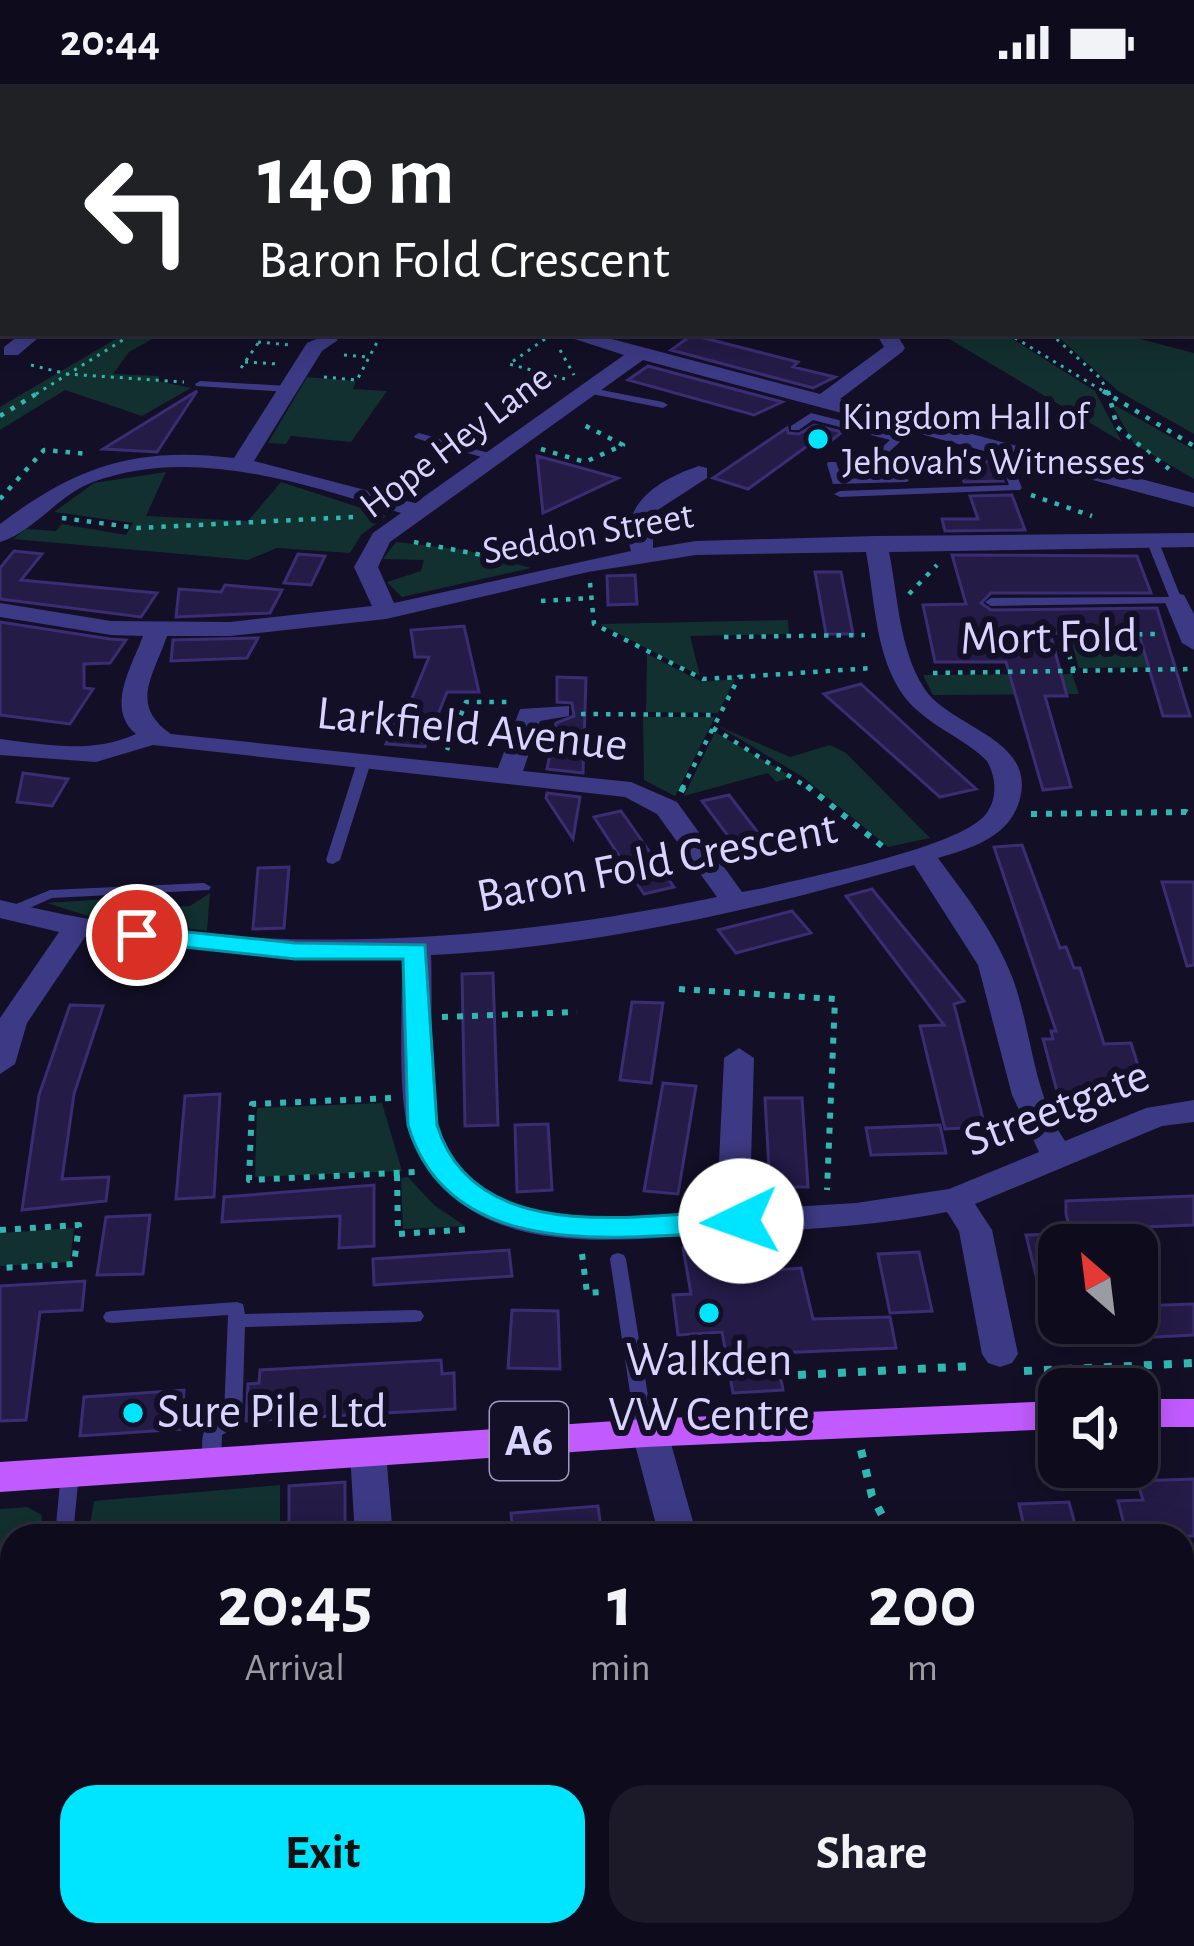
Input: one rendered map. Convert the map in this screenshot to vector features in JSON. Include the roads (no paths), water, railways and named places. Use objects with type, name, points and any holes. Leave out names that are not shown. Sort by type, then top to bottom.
[{"type":"main road","points":[[1158,1413],[1194,1413]]},
{"type":"main road","name":"A6","points":[[0,1477],[648,1433],[1038,1416]]},
{"type":"street","points":[[11,351],[30,336]]},
{"type":"street","points":[[566,336],[824,402],[886,428],[1000,448],[1194,500]]},
{"type":"street","points":[[824,402],[895,348],[888,336]]},
{"type":"street","points":[[240,466],[314,347],[328,340]]},
{"type":"street","name":"Hope Hey Lane","points":[[386,612],[366,567],[381,538],[639,352]]},
{"type":"street","points":[[0,535],[69,485],[104,472],[171,464],[240,466],[310,479],[416,511]]},
{"type":"street","points":[[644,556],[635,533],[637,517],[699,473]]},
{"type":"street","points":[[641,479],[668,491]]},
{"type":"street","name":"Seddon Street","points":[[0,610],[70,624],[157,630],[276,626],[386,612],[588,565],[729,546],[1194,540]]},
{"type":"street","name":"Baron Fold Crescent","points":[[4,911],[76,928],[295,951],[416,951],[598,929],[910,857],[977,834],[1000,815],[1009,785],[999,759],[971,734],[928,709],[904,670],[876,544]]},
{"type":"street","points":[[1176,600],[1194,644]]},
{"type":"street","points":[[0,747],[97,757],[121,752],[152,736],[138,723],[133,703],[157,630]]},
{"type":"street","points":[[508,777],[546,711]]},
{"type":"street","name":"Larkfield Avenue","points":[[152,736],[178,744],[613,786],[667,808],[733,899]]},
{"type":"street","points":[[910,857],[990,962],[1034,1120],[1059,1157]]},
{"type":"street","points":[[0,1064],[12,1023],[76,928]]},
{"type":"street","name":"Streetgate","points":[[416,951],[426,1137],[443,1169],[502,1212],[536,1224],[579,1228],[904,1210],[955,1198],[1157,1116],[1194,1111]]},
{"type":"street","points":[[741,1221],[735,1162],[747,1067]]},
{"type":"street","name":"Streetgate","points":[[955,1198],[975,1230],[1000,1347]]},
{"type":"street","points":[[648,1433],[675,1524]]},
{"type":"street","points":[[368,1453],[373,1524]]},
{"type":"lane","points":[[200,384],[292,382]]},
{"type":"lane","points":[[586,391],[663,405]]},
{"type":"lane","points":[[795,428],[811,416],[886,428],[898,440],[867,466],[872,481]]},
{"type":"lane","points":[[418,436],[492,458]]},
{"type":"lane","points":[[840,494],[1016,488],[1000,448]]},
{"type":"lane","points":[[832,464],[837,482],[903,481]]},
{"type":"lane","points":[[991,602],[1176,600],[1152,540]]},
{"type":"lane","points":[[332,860],[364,762]]},
{"type":"lane","points":[[4,911],[50,894],[181,894],[204,887]]},
{"type":"lane","points":[[618,1259],[648,1433]]},
{"type":"lane","points":[[112,1317],[237,1308],[233,1420],[213,1432],[212,1464]]},
{"type":"lane","points":[[237,1321],[415,1316]]},
{"type":"lane","points":[[65,1524],[70,1472]]},
{"type":"place","name":"Kingdom Hall of Jehovah's Witnesses","points":[[818,439]]},
{"type":"place","name":"Walkden VW Centre","points":[[709,1313]]},
{"type":"place","name":"Sure Pile Ltd","points":[[133,1413]]}]
